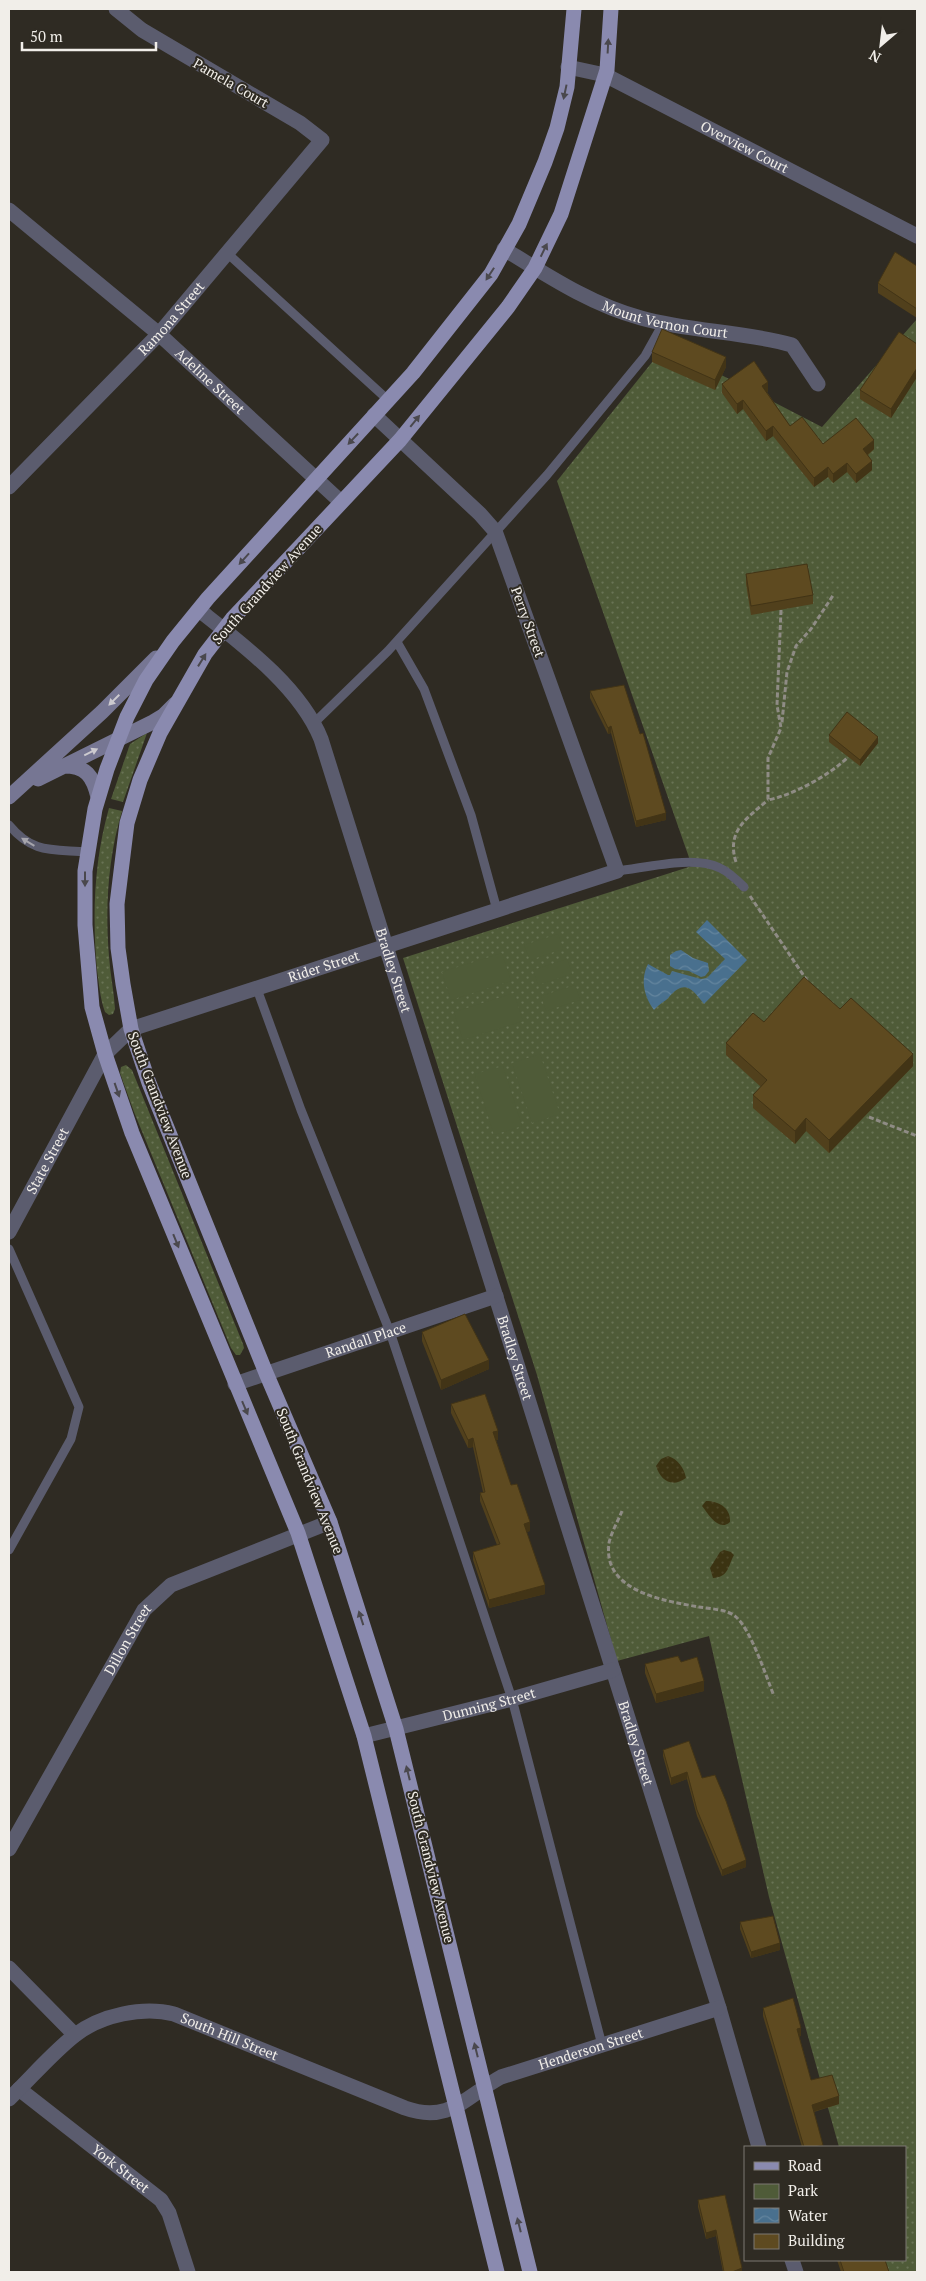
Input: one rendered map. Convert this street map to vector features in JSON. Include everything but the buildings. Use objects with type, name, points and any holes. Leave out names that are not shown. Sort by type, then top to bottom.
[{"type":"main road","points":[[15,792],[102,712],[173,641],[413,373],[490,274],[519,224],[545,162],[556,128],[566,87],[574,9]]},
{"type":"main road","name":"South Grandview Avenue","points":[[530,2272],[396,1729],[330,1522],[266,1374],[149,1083],[131,1030],[118,948],[118,904],[121,859],[127,823],[140,780],[160,734],[205,654],[224,630],[400,440],[508,307],[535,268],[561,214],[577,169],[607,70],[611,9]]},
{"type":"main road","points":[[173,641],[146,680],[119,738],[98,796],[84,871],[85,925],[92,1007],[105,1054],[132,1133],[298,1533],[364,1736],[497,2272]]},
{"type":"main road","points":[[15,792],[162,716],[177,702]]},
{"type":"main road","points":[[64,766],[75,766],[84,770],[95,783],[98,796]]},
{"type":"street","name":"Pamela Court","points":[[116,9],[142,30],[300,123],[322,140]]},
{"type":"street","name":"Overview Court","points":[[568,67],[604,75],[917,236]]},
{"type":"street","name":"Ramona Street","points":[[9,487],[159,334],[322,140]]},
{"type":"street","name":"Adeline Street","points":[[9,210],[159,334],[341,502]]},
{"type":"street","name":"Mount Vernon Court","points":[[504,249],[583,296],[641,318],[763,336],[792,345],[818,384]]},
{"type":"street","name":"Perry Street","points":[[374,415],[480,514],[495,531],[617,871]]},
{"type":"street","name":"Bradley Street","points":[[199,610],[224,630],[298,699],[314,723],[719,2008],[759,2146]]},
{"type":"street","name":"Rider Street","points":[[87,1089],[105,1054],[131,1030],[617,871]]},
{"type":"street","name":"State Street","points":[[9,1232],[87,1089]]},
{"type":"street","name":"Randall Place","points":[[235,1384],[496,1296]]},
{"type":"street","name":"Dillon Street","points":[[9,1849],[144,1610],[171,1585],[298,1533],[330,1522]]},
{"type":"street","name":"Dunning Street","points":[[364,1736],[512,1699],[613,1670]]},
{"type":"street","points":[[9,1968],[75,2035]]},
{"type":"street","name":"Henderson Street","points":[[469,2098],[501,2077],[719,2008]]},
{"type":"street","name":"South Hill Street","points":[[14,2094],[75,2035],[96,2023],[133,2012],[161,2011],[193,2021],[416,2112],[436,2112],[456,2108],[469,2098]]},
{"type":"street","name":"York Street","points":[[14,2094],[161,2200],[169,2213],[188,2272]]},
{"type":"lane","points":[[227,253],[388,400]]},
{"type":"lane","points":[[314,723],[397,642],[547,475],[639,364],[664,322]]},
{"type":"lane","points":[[397,642],[424,689],[472,815],[497,910]]},
{"type":"lane","points":[[9,825],[24,842],[34,847],[88,852]]},
{"type":"lane","points":[[617,871],[694,862],[707,863],[720,868],[744,887]]},
{"type":"lane","points":[[257,989],[301,1110],[390,1332],[512,1699],[602,2045]]},
{"type":"lane","points":[[9,1249],[79,1406],[71,1439],[9,1550]]},
{"type":"path","points":[[768,800],[768,758],[781,728],[787,672],[796,646],[811,630],[834,594]]},
{"type":"path","points":[[781,728],[777,706],[782,610]]},
{"type":"path","points":[[811,990],[805,975],[744,887],[734,854],[734,834],[746,819],[768,800],[781,798],[839,766],[848,757]]},
{"type":"path","points":[[869,1117],[917,1136]]},
{"type":"path","points":[[622,1511],[610,1543],[610,1559],[622,1578],[627,1584],[643,1594],[667,1602],[725,1611],[736,1616],[745,1629],[774,1696]]},
{"type":"green space","points":[[917,319],[917,2272],[873,2272],[870,2261],[906,2261],[906,2146],[839,2146],[769,1897],[709,1636],[617,1661],[537,1375],[403,958],[692,866],[557,481],[665,346],[822,427]]},
{"type":"green space","points":[[147,733],[123,802],[111,799],[130,744]]},
{"type":"green space","points":[[109,808],[122,811],[117,829],[109,883],[108,938],[115,1009],[113,1014],[109,1015],[105,1012],[99,986],[95,949],[95,909],[97,868]]},
{"type":"green space","points":[[558,934],[563,949],[530,960],[524,945]]},
{"type":"green space","points":[[502,953],[511,981],[451,1000],[442,972]]},
{"type":"green space","points":[[567,959],[572,974],[538,985],[533,970]]},
{"type":"green space","points":[[575,985],[580,1000],[546,1011],[541,996]]},
{"type":"green space","points":[[514,993],[523,1021],[463,1040],[454,1012]]},
{"type":"green space","points":[[540,1054],[560,1114],[532,1123],[512,1063]]},
{"type":"green space","points":[[126,1065],[132,1070],[243,1344],[244,1348],[240,1355],[236,1355],[231,1348],[134,1112],[120,1073],[121,1067]]},
{"type":"green space","points":[[503,1066],[522,1126],[494,1135],[475,1074]]},
{"type":"sand","points":[[668,1456],[680,1464],[686,1478],[672,1483],[661,1476],[656,1466],[661,1459]]},
{"type":"sand","points":[[706,1501],[715,1502],[723,1506],[730,1517],[730,1522],[722,1525],[711,1518],[702,1506]]},
{"type":"sand","points":[[724,1550],[734,1555],[725,1573],[722,1576],[713,1578],[710,1568],[720,1552]]},
{"type":"water","points":[[707,920],[747,960],[704,1004],[692,990],[684,987],[680,988],[654,1010],[644,988],[644,976],[648,964],[668,975],[672,971],[701,979],[707,978],[725,959],[696,932]]},
{"type":"water","points":[[681,950],[693,958],[708,963],[709,971],[705,976],[701,977],[689,971],[675,969],[670,966],[670,955]]}]
